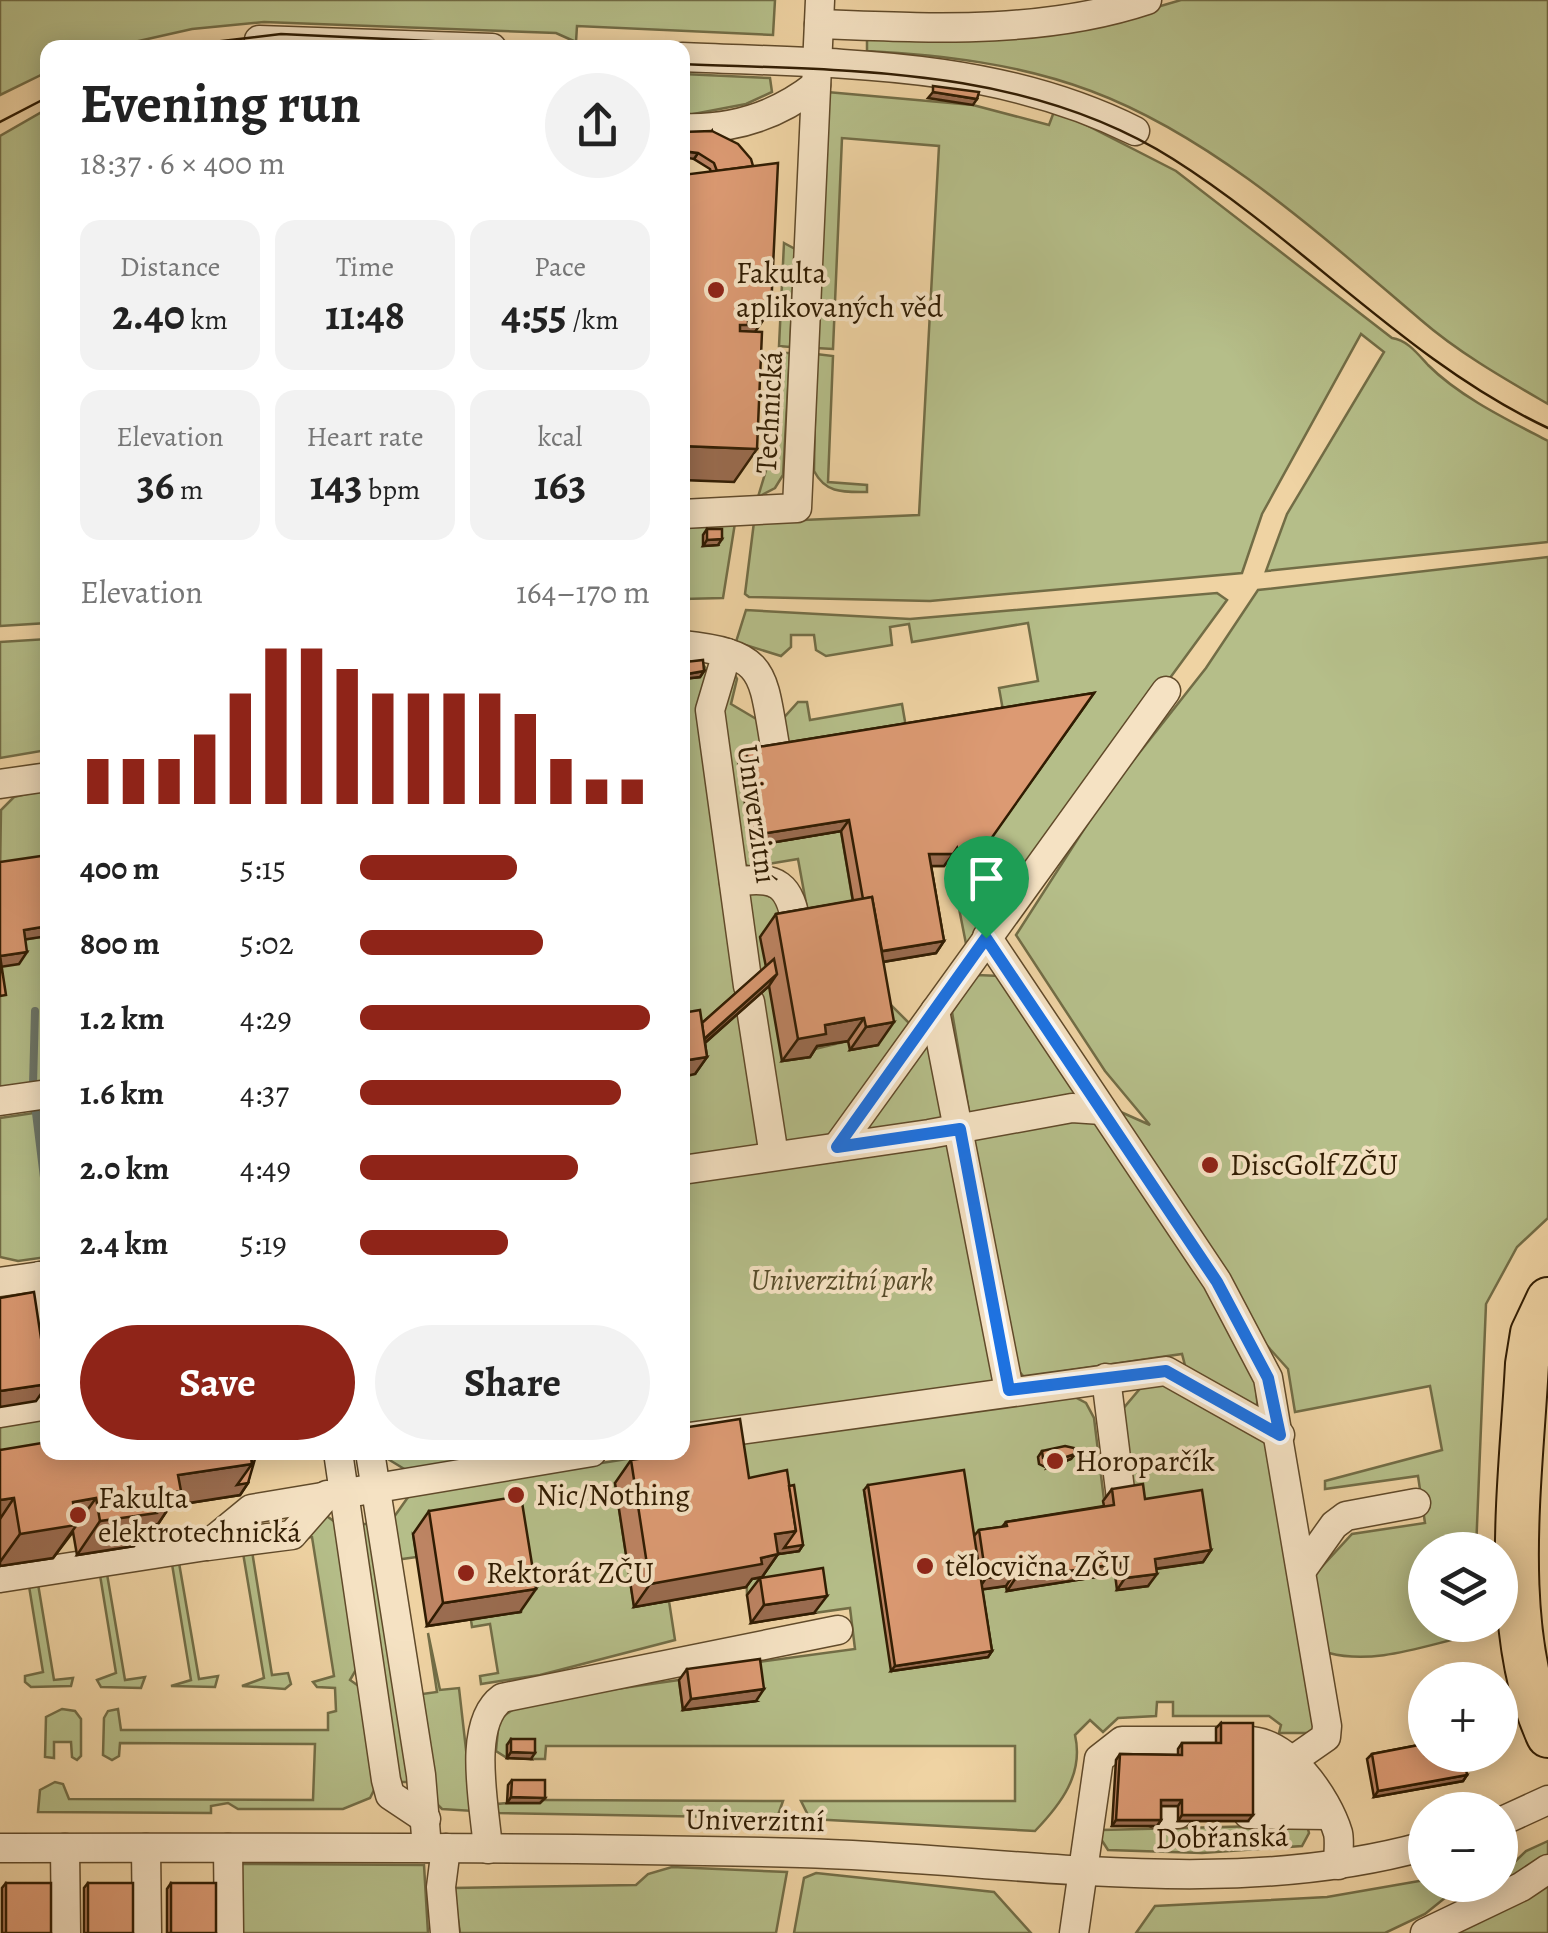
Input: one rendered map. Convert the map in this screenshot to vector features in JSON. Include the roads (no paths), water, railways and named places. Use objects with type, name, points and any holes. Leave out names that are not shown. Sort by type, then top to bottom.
[{"type":"highway","points":[[1548,1298],[1532,1332],[1527,1364],[1518,1615],[1522,1662],[1548,1736]]},
{"type":"street","points":[[819,12],[961,28],[1082,16],[1147,0]]},
{"type":"street","name":"Technická","points":[[690,514],[797,508],[819,12]]},
{"type":"street","points":[[690,58],[816,74],[930,70],[1011,83],[1083,107],[1135,132]]},
{"type":"street","points":[[690,128],[732,125],[774,113],[816,74]]},
{"type":"street","name":"Univerzitní","points":[[690,646],[727,652],[755,667],[768,687],[775,746]]},
{"type":"street","name":"Univerzitní","points":[[727,652],[710,710],[774,1156]]},
{"type":"street","points":[[837,1147],[1166,691]]},
{"type":"street","points":[[0,784],[40,778]]},
{"type":"street","points":[[734,882],[757,878],[778,884],[793,903],[797,928]]},
{"type":"street","points":[[986,938],[1217,1282],[1268,1378],[1327,1726],[1309,1784],[1338,1835],[1338,1864]]},
{"type":"street","points":[[935,1011],[1009,1390]]},
{"type":"street","points":[[0,1101],[40,1095]]},
{"type":"street","points":[[690,1169],[960,1129],[1072,1108],[1102,1110]]},
{"type":"street","points":[[0,1282],[40,1276]]},
{"type":"street","points":[[690,1437],[1166,1371],[1280,1435]]},
{"type":"street","points":[[1106,1378],[1121,1498]]},
{"type":"street","points":[[0,1413],[40,1406]]},
{"type":"street","points":[[337,1460],[334,1494],[386,1780],[390,1795],[426,1818]]},
{"type":"street","points":[[371,1460],[426,1818],[436,1848],[445,1933]]},
{"type":"street","points":[[0,1578],[292,1535],[334,1494],[544,1460]]},
{"type":"street","points":[[1302,1570],[1334,1525],[1346,1516],[1416,1503]]},
{"type":"street","points":[[488,1849],[481,1736],[487,1712],[502,1698],[838,1630]]},
{"type":"street","points":[[1074,1933],[1080,1870],[1100,1814],[1099,1758],[1122,1740],[1200,1744]]},
{"type":"street","points":[[1309,1784],[1248,1779],[1309,1784]]},
{"type":"street","points":[[1518,1814],[1548,1800]]},
{"type":"street","name":"Univerzitní","points":[[0,1848],[436,1848],[840,1854],[1080,1870]]},
{"type":"street","points":[[65,1848],[66,1933]]},
{"type":"street","points":[[146,1848],[147,1933]]},
{"type":"street","points":[[228,1848],[229,1933]]},
{"type":"street","name":"Dobřanská","points":[[1080,1870],[1234,1872],[1338,1864],[1408,1850]]},
{"type":"street","points":[[1425,1933],[1521,1887],[1548,1869]]},
{"type":"waterway","points":[[33,1085],[35,1011]]},
{"type":"waterway","points":[[36,1113],[40,1145]]},
{"type":"tram line","points":[[230,40],[281,34],[410,40]]},
{"type":"tram line","points":[[690,64],[935,79],[1058,106],[1116,129],[1173,159],[1221,191],[1449,370],[1548,428]]},
{"type":"tram line","points":[[0,122],[40,101]]},
{"type":"place","name":"Fakulta aplikovaných věd","points":[[716,290]]},
{"type":"place","name":"DiscGolf ZČU","points":[[1210,1165]]},
{"type":"place","name":"Horoparčík","points":[[1055,1461]]},
{"type":"place","name":"Nic/Nothing","points":[[516,1495]]},
{"type":"place","name":"Fakulta elektrotechnická","points":[[78,1515]]},
{"type":"place","name":"tělocvična ZČU","points":[[925,1566]]},
{"type":"place","name":"Rektorát ZČU","points":[[466,1573]]},
{"type":"park label","name":"Univerzitní park","points":[[842,1280]]}]
